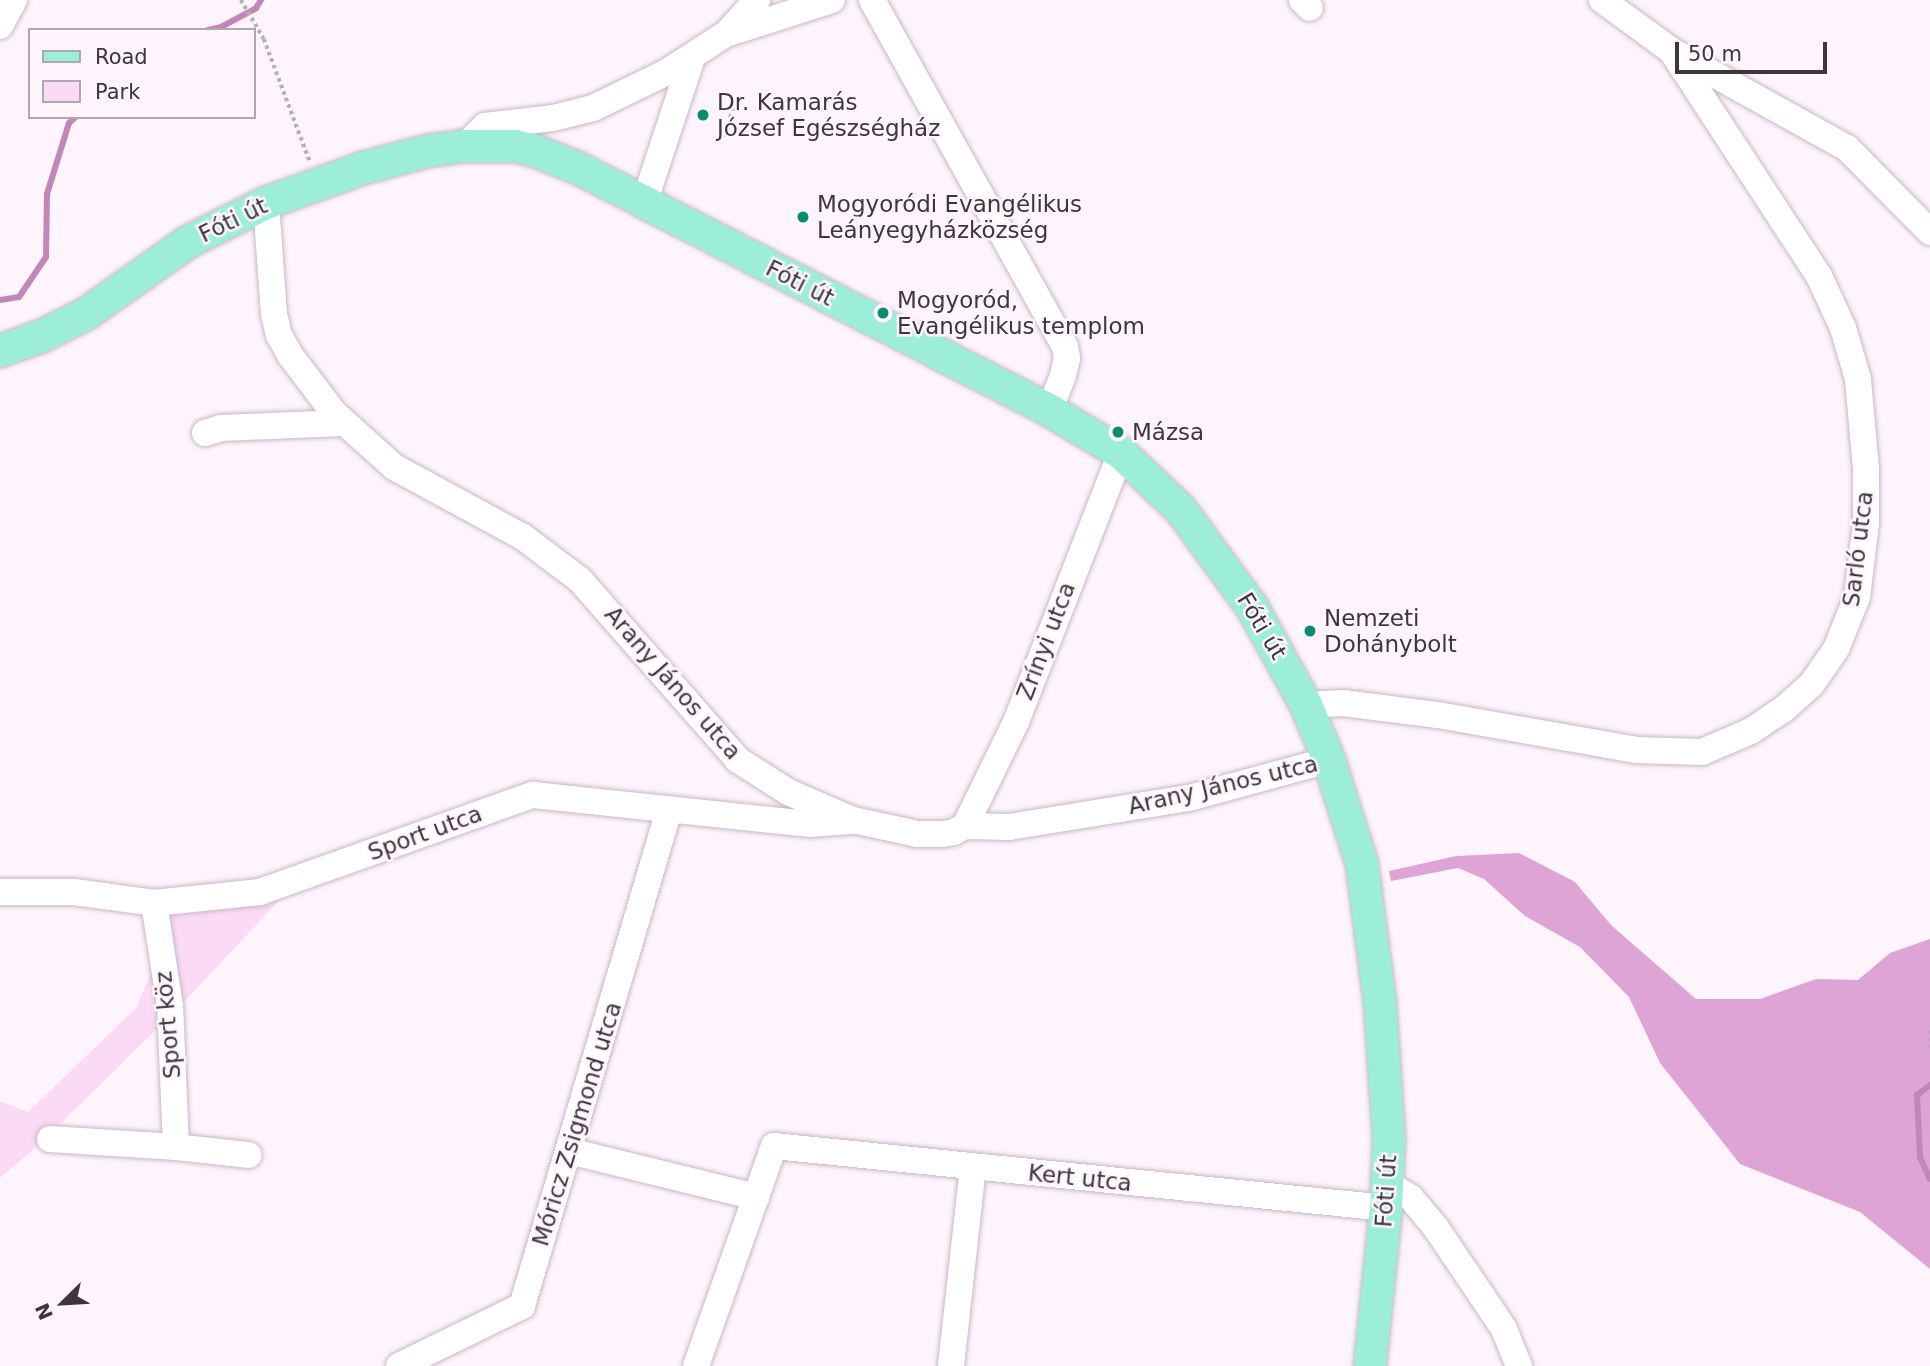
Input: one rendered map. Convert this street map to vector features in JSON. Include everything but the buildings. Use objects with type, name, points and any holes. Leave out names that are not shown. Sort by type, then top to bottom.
[{"type":"main road","name":"Fóti út","points":[[0,351],[41,336],[80,317],[187,242],[266,203],[318,183],[395,159],[465,146],[515,146],[533,150],[578,168],[1049,410],[1121,453],[1181,510],[1224,565],[1252,607],[1306,705],[1329,760],[1362,864],[1375,947],[1388,1100],[1387,1196],[1370,1366]]},
{"type":"street","points":[[0,26],[14,0]]},
{"type":"street","points":[[465,146],[485,127],[553,118],[593,108],[692,58],[727,33],[757,0]]},
{"type":"street","points":[[727,33],[832,0]]},
{"type":"street","points":[[872,0],[1065,347],[1067,358],[1063,376],[1049,410]]},
{"type":"street","points":[[1602,0],[1672,51],[1847,148],[1930,232]]},
{"type":"street","name":"Sarló utca","points":[[1306,705],[1343,703],[1438,715],[1636,750],[1702,752],[1751,731],[1784,709],[1811,685],[1836,649],[1857,597],[1866,523],[1866,468],[1858,379],[1843,328],[1819,276],[1672,51]]},
{"type":"street","points":[[644,202],[692,58]]},
{"type":"street","name":"Arany János utca","points":[[266,203],[274,314],[279,335],[290,355],[344,423],[394,467],[523,537],[580,580],[724,746],[753,772],[788,792],[853,820],[918,834],[954,832],[965,826],[1009,827],[1189,798],[1329,760]]},
{"type":"street","points":[[205,433],[221,428],[344,423]]},
{"type":"street","name":"Zrínyi utca","points":[[965,826],[1016,722],[1121,453]]},
{"type":"street","name":"Sport utca","points":[[0,892],[74,892],[154,903],[260,892],[533,795],[810,824],[853,820]]},
{"type":"street","name":"Móricz Zsigmond utca","points":[[399,1366],[523,1306],[669,810]]},
{"type":"street","name":"Sport köz","points":[[154,903],[170,1006],[176,1147]]},
{"type":"street","points":[[50,1139],[176,1147],[249,1155]]},
{"type":"street","name":"Kert utca","points":[[756,1197],[774,1146],[973,1167],[1387,1196]]},
{"type":"street","points":[[569,1151],[756,1197],[696,1366]]},
{"type":"street","points":[[951,1366],[973,1167]]},
{"type":"street","points":[[1387,1196],[1411,1198],[1436,1228],[1504,1329],[1518,1366]]},
{"type":"path","points":[[241,0],[264,39],[318,183]]},
{"type":"path","points":[[722,137],[734,108]]},
{"type":"path","points":[[1930,1031],[1930,1049]]},
{"type":"green space","points":[[282,897],[186,1000],[43,1141],[0,1178],[0,1101],[28,1112],[136,1008],[152,971],[146,913]]},
{"type":"shaded area","points":[[1519,853],[1575,882],[1611,925],[1696,999],[1760,999],[1816,979],[1858,980],[1890,953],[1930,939],[1930,1269],[1860,1212],[1740,1164],[1660,1063],[1629,997],[1580,947],[1525,916],[1484,879],[1458,868],[1391,881],[1389,871],[1456,856]]},
{"type":"waterway","points":[[217,28],[256,8],[261,0]]},
{"type":"waterway","points":[[0,300],[19,297],[46,257],[47,194],[69,123],[74,119]]},
{"type":"waterway","points":[[1930,1085],[1917,1095],[1920,1157],[1930,1179]]},
{"type":"place","name":"Dr. Kamarás József Egészségház","points":[[703,115]]},
{"type":"place","name":"Mogyoródi Evangélikus Leányegyházközség","points":[[803,217]]},
{"type":"place","name":"Mogyoród, Evangélikus templom","points":[[883,313]]},
{"type":"place","name":"Mázsa","points":[[1118,432]]},
{"type":"place","name":"Nemzeti Dohánybolt","points":[[1310,631]]}]
